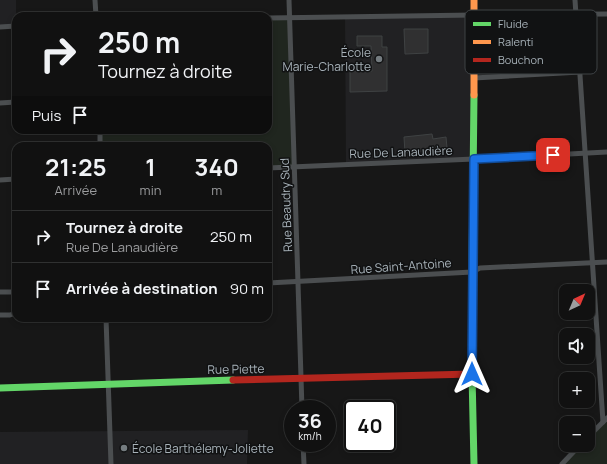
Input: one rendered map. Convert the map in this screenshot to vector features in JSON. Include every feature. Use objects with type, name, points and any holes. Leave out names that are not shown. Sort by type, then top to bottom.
[{"type":"street","points":[[95,0],[96,12]]},
{"type":"street","name":"Rue Beaudry Sud","points":[[289,0],[302,400]]},
{"type":"street","points":[[575,0],[576,10]]},
{"type":"street","points":[[272,18],[465,15]]},
{"type":"street","points":[[0,27],[12,26]]},
{"type":"street","points":[[474,74],[472,272],[474,464]]},
{"type":"street","points":[[474,78],[545,74]]},
{"type":"street","points":[[580,74],[603,422]]},
{"type":"street","points":[[0,103],[12,102]]},
{"type":"street","name":"Rue De Lanaudière","points":[[272,168],[607,152]]},
{"type":"street","points":[[0,180],[12,179]]},
{"type":"street","name":"Rue Saint-Antoine","points":[[272,283],[472,272],[480,268],[607,262]]},
{"type":"street","points":[[0,292],[12,292]]},
{"type":"street","points":[[0,315],[12,314]]},
{"type":"street","points":[[106,322],[111,464]]},
{"type":"street","name":"Rue Piette","points":[[0,388],[472,374]]},
{"type":"street","points":[[595,430],[607,418]]},
{"type":"street","points":[[303,452],[304,464]]},
{"type":"street","points":[[562,464],[573,452]]},
{"type":"shaded area","points":[[0,0],[16,0],[16,12],[12,12],[12,26],[0,27]]},
{"type":"shaded area","points":[[465,15],[465,74],[474,74],[474,159],[346,166],[345,16]]},
{"type":"shaded area","points":[[272,18],[290,18],[294,166],[272,168],[272,142],[100,142],[100,134],[272,134]]},
{"type":"shaded area","points":[[607,418],[607,464],[562,464],[573,452],[595,452],[595,430]]},
{"type":"shaded area","name":"École Barthélemy-Joliette","points":[[248,430],[247,464],[0,464],[0,432]]},
{"type":"building","points":[[404,29],[428,29],[428,53],[405,54]]},
{"type":"building","name":"École Marie-Charlotte","points":[[357,36],[382,36],[382,47],[387,47],[387,91],[350,92],[350,71],[372,71],[371,46],[357,46]]},
{"type":"building","points":[[432,134],[433,139],[446,137],[447,148],[405,153],[404,137]]},
{"type":"traffic: fast","points":[[474,95],[472,272],[474,464]]},
{"type":"traffic: fast","points":[[0,388],[233,380]]},
{"type":"traffic: slow","points":[[474,0],[474,10]]},
{"type":"traffic: slow","points":[[474,74],[474,95]]},
{"type":"traffic: jam","points":[[233,380],[472,374]]},
{"type":"place","name":"École Marie-Charlotte","points":[[379,59]]},
{"type":"place","name":"École Barthélemy-Joliette","points":[[124,448]]},
{"type":"route","points":[[472,374],[474,159],[553,155]]}]
